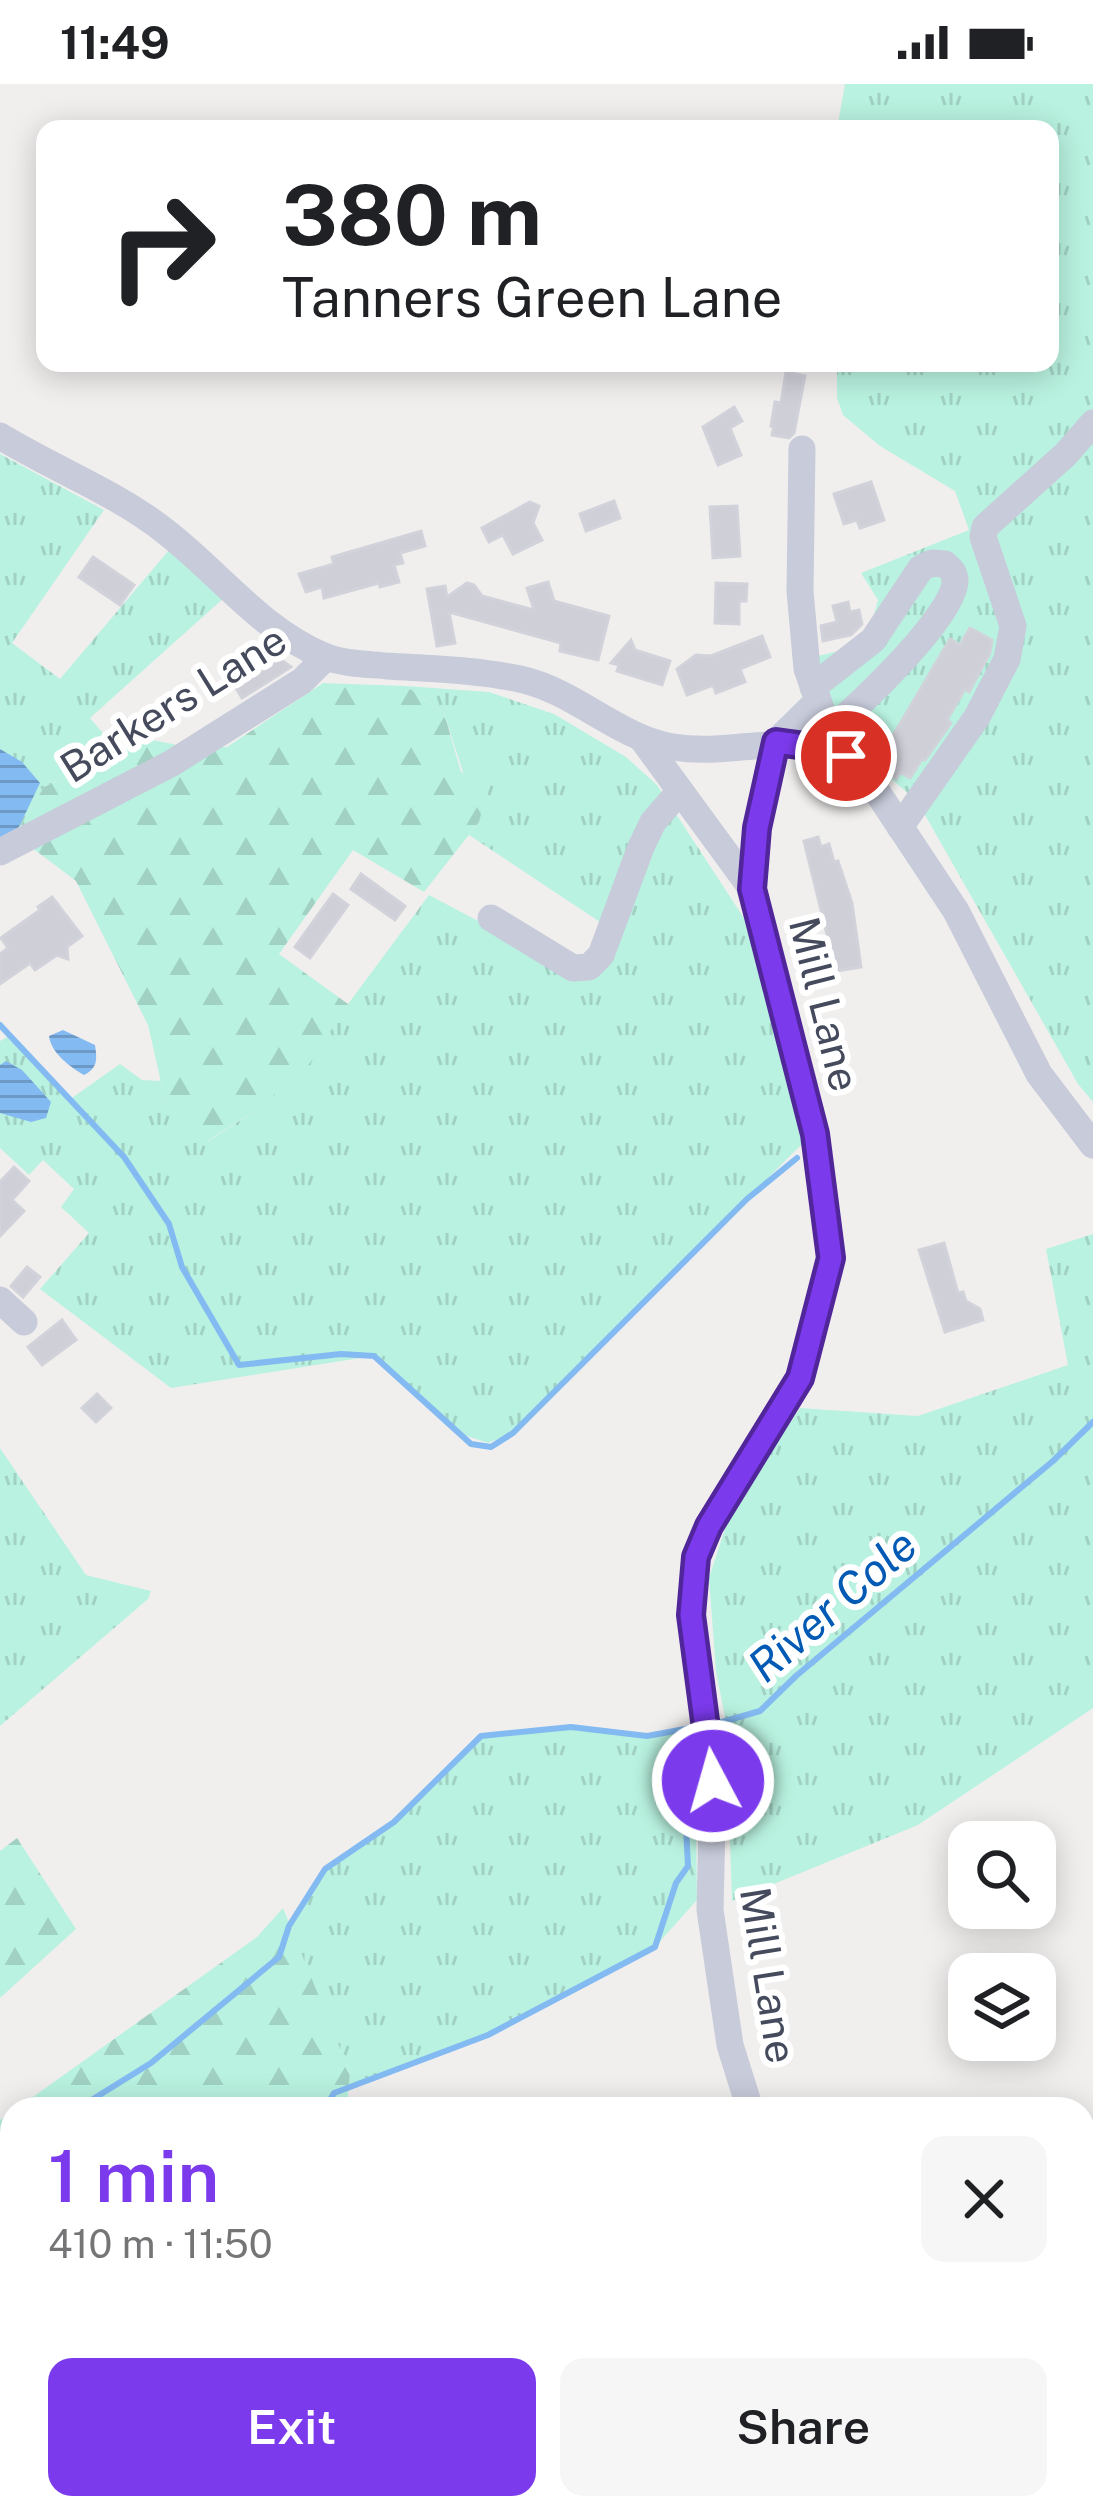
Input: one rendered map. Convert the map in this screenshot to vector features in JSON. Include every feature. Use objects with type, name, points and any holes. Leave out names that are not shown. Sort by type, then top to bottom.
[{"type":"street","points":[[901,827],[976,717],[1007,659],[1012,626],[983,537],[985,527],[1066,454],[1093,423]]},
{"type":"street","points":[[0,436],[164,530],[244,602],[326,657],[527,681],[643,740],[689,749],[832,740],[908,656],[956,584],[954,573],[945,564],[921,568],[873,640],[816,694],[776,742]]},
{"type":"street","points":[[802,449],[800,590],[806,669],[832,740],[860,766],[956,911],[1040,1074],[1093,1145]]},
{"type":"street","name":"Barkers Lane","points":[[0,852],[172,763],[302,681],[326,657]]},
{"type":"street","name":"Mill Lane","points":[[643,740],[752,889]]},
{"type":"street","name":"Mill Lane","points":[[747,2097],[730,2045],[710,1910],[713,1781],[691,1615],[696,1557],[709,1526],[800,1378],[831,1258],[815,1134],[752,889],[757,828],[776,742]]},
{"type":"street","points":[[491,918],[574,968],[589,967],[601,955],[653,822],[679,792]]},
{"type":"street","points":[[0,1300],[24,1322]]},
{"type":"green space","points":[[845,84],[1093,84],[1093,1102],[1078,1084],[917,801],[860,752],[818,677],[818,656],[859,646],[872,622],[878,600],[861,573],[969,530],[955,491],[880,446],[843,415],[837,372],[1059,372],[1059,120],[839,120]]},
{"type":"green space","points":[[0,454],[104,510],[12,643],[60,679],[169,550],[225,597],[90,718],[119,752],[44,787],[15,835],[0,841]]},
{"type":"green space","points":[[323,683],[406,686],[444,713],[461,772],[489,783],[479,822],[424,892],[353,850],[279,954],[348,1004],[310,1063],[256,1110],[207,1141],[166,1104],[148,1025],[76,881],[15,835],[44,787],[147,739],[187,747],[227,747]]},
{"type":"green space","points":[[406,686],[489,692],[554,714],[626,757],[657,785],[757,938],[807,1139],[513,1433],[488,1443],[467,1436],[373,1356],[171,1388],[40,1289],[89,1233],[61,1207],[74,1189],[43,1160],[29,1175],[0,1148],[0,1041],[7,1037],[69,1100],[120,1064],[142,1080],[161,1081],[166,1104],[208,1141],[256,1110],[312,1059],[429,895],[581,975],[603,924],[469,835],[479,822],[444,713]]},
{"type":"green space","points":[[1093,1234],[1093,1708],[918,1825],[732,1901],[726,1722],[716,1672],[709,1578],[731,1510],[800,1408],[918,1416],[1068,1365],[1046,1249]]},
{"type":"green space","points":[[0,1448],[86,1575],[151,1591],[148,1599],[0,1726]]},
{"type":"green space","points":[[571,1727],[647,1736],[695,1727],[697,1900],[655,1947],[488,2035],[349,2087],[350,2073],[289,1926],[325,1869],[394,1822],[481,1736]]},
{"type":"green space","points":[[17,1838],[76,1929],[0,1998],[0,1851]]},
{"type":"green space","points":[[283,1908],[350,2073],[348,2097],[33,2097],[257,1937]]},
{"type":"water","points":[[0,749],[22,762],[40,783],[17,831],[0,839]]},
{"type":"water","points":[[63,1030],[95,1045],[96,1063],[84,1075],[53,1048],[49,1036]]},
{"type":"water","points":[[6,1061],[22,1070],[51,1102],[46,1118],[31,1122],[0,1113],[0,1065]]},
{"type":"building","points":[[786,372],[805,376],[789,438],[772,435],[771,426]]},
{"type":"building","points":[[734,407],[742,421],[730,428],[741,455],[718,465],[703,427]]},
{"type":"building","points":[[871,482],[884,520],[860,528],[857,520],[844,524],[834,494]]},
{"type":"building","points":[[614,501],[620,518],[586,531],[580,514]]},
{"type":"building","points":[[530,502],[539,506],[533,523],[542,540],[513,554],[503,535],[489,542],[482,528]]},
{"type":"building","points":[[737,506],[740,556],[713,558],[710,507]]},
{"type":"building","points":[[421,531],[425,546],[400,553],[403,563],[394,565],[399,582],[324,598],[322,587],[306,592],[299,574],[334,564],[332,557]]},
{"type":"building","points":[[93,557],[134,585],[120,605],[79,577]]},
{"type":"building","points":[[548,582],[554,601],[609,616],[598,660],[560,651],[561,643],[449,612],[455,643],[437,646],[427,589],[445,586],[447,597],[467,583],[482,596],[534,610],[527,588]]},
{"type":"building","points":[[716,583],[747,584],[746,601],[739,601],[739,624],[715,623]]},
{"type":"building","points":[[848,602],[850,612],[859,610],[862,624],[851,635],[823,641],[821,626],[837,622],[833,606]]},
{"type":"building","points":[[970,628],[992,640],[990,653],[925,760],[910,778],[900,772],[896,779],[878,761],[950,639],[960,645]]},
{"type":"building","points":[[762,636],[770,657],[740,669],[745,682],[716,693],[713,685],[687,695],[677,669],[696,655],[711,656]]},
{"type":"building","points":[[631,640],[635,650],[670,661],[662,685],[617,671],[619,665],[611,663]]},
{"type":"building","points":[[250,654],[262,671],[280,659],[291,667],[242,698],[236,688],[247,681],[236,664]]},
{"type":"building","points":[[818,837],[821,847],[829,844],[834,862],[838,861],[852,903],[861,967],[836,971],[804,841]]},
{"type":"building","points":[[361,874],[405,906],[395,920],[351,889]]},
{"type":"building","points":[[333,894],[348,905],[310,958],[295,947]]},
{"type":"building","points":[[52,897],[82,936],[67,947],[68,959],[57,955],[35,970],[30,963],[0,984],[0,954],[8,948],[1,938]]},
{"type":"building","points":[[14,1167],[29,1181],[12,1200],[24,1211],[0,1236],[0,1182]]},
{"type":"building","points":[[944,1243],[958,1293],[963,1292],[966,1301],[980,1309],[983,1320],[945,1332],[919,1250]]},
{"type":"building","points":[[27,1267],[40,1277],[23,1297],[11,1286]]},
{"type":"building","points":[[62,1320],[76,1340],[42,1365],[28,1347]]},
{"type":"building","points":[[97,1394],[111,1408],[96,1422],[82,1408]]},
{"type":"waterway","points":[[0,1025],[124,1157],[169,1224],[182,1267],[239,1365],[341,1354],[374,1356],[471,1444],[491,1447],[513,1433],[747,1199],[797,1158]]},
{"type":"waterway","name":"River Cole","points":[[715,1724],[760,1711],[1093,1422]]},
{"type":"waterway","name":"River Cole","points":[[96,2097],[151,2063],[279,1957],[289,1926],[325,1869],[394,1822],[481,1736],[571,1727],[647,1736],[696,1727]]},
{"type":"waterway","points":[[332,2097],[488,2035],[655,1947],[676,1883],[688,1866],[681,1730]]},
{"type":"route","points":[[713,1781],[691,1615],[696,1557],[709,1526],[800,1378],[831,1258],[815,1134],[752,889],[757,828],[776,742],[835,750],[846,756]]}]
